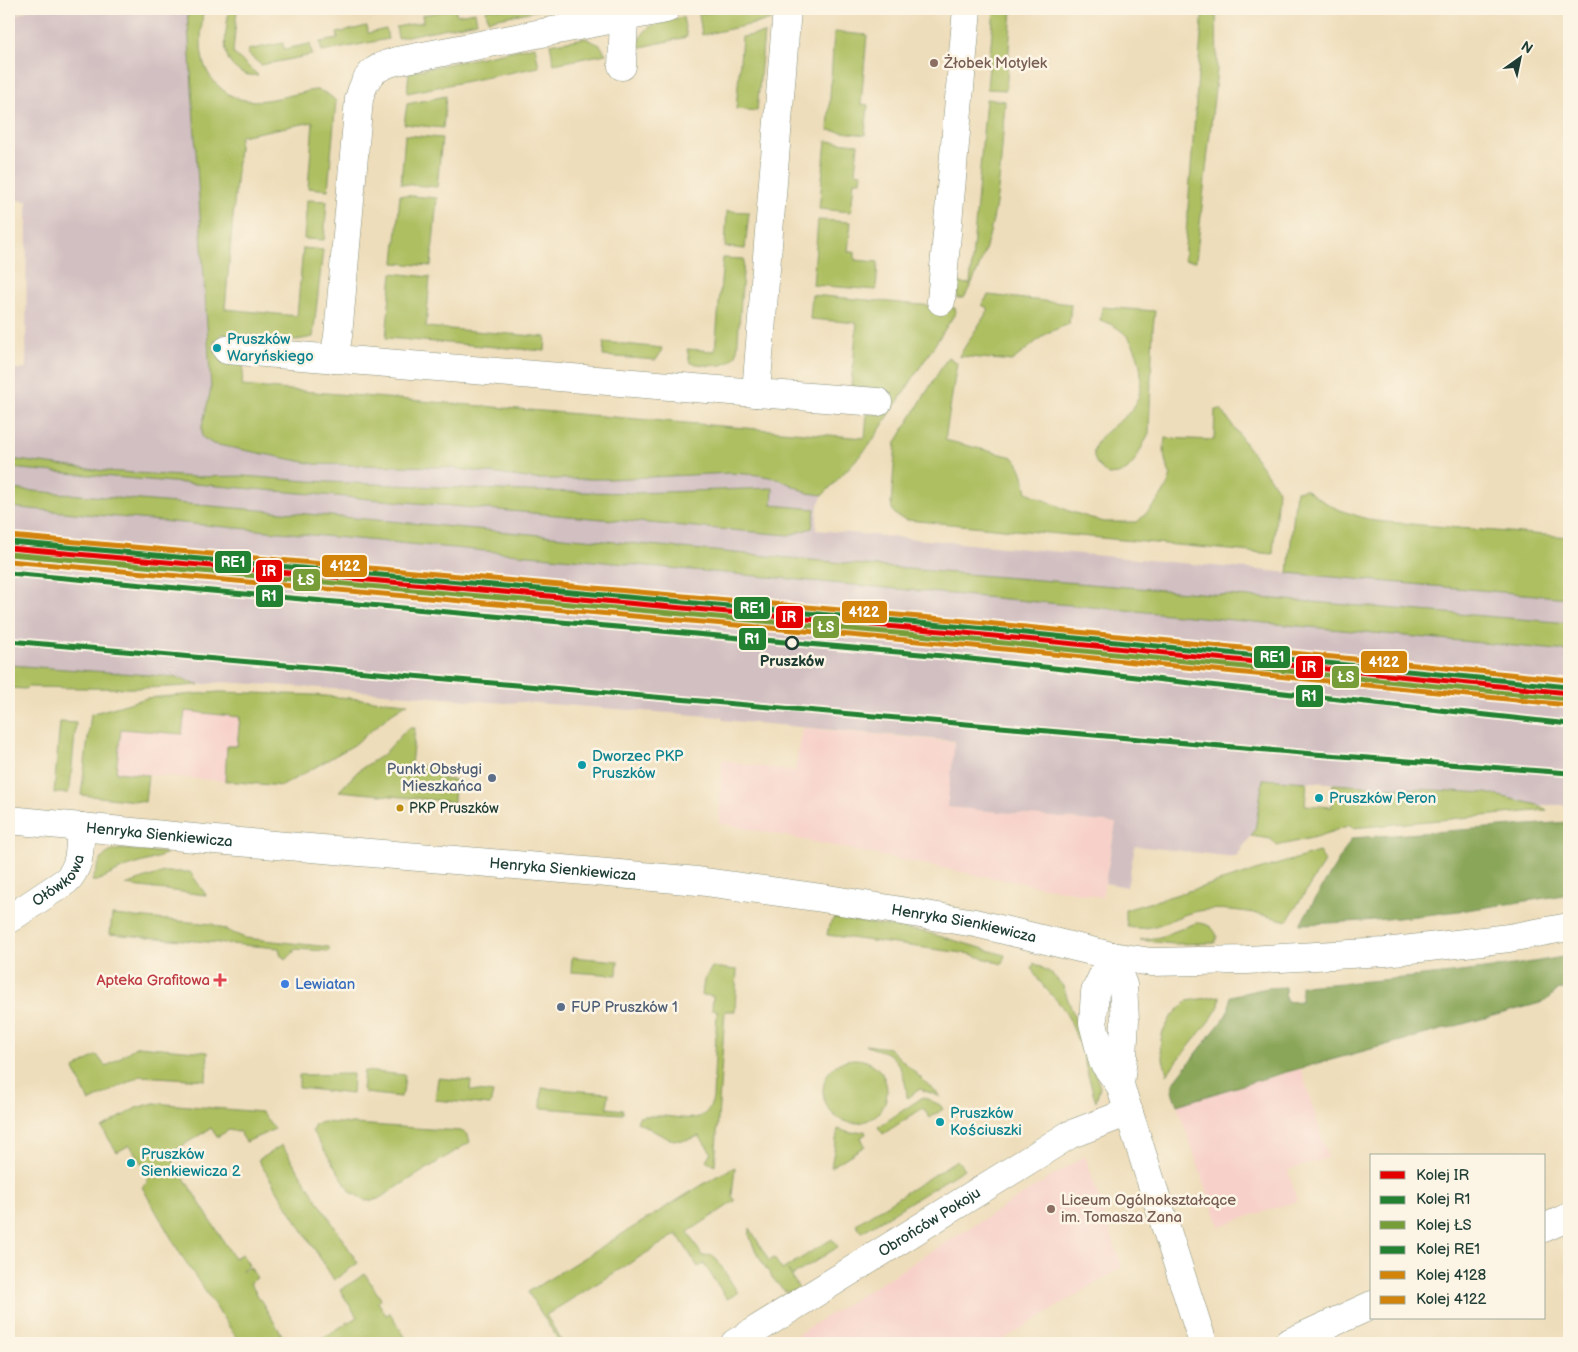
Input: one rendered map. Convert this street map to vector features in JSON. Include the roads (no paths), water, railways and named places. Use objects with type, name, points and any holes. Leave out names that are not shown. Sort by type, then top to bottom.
[{"type":"street","points":[[334,359],[338,336],[359,99],[366,79],[381,66],[397,61],[623,13],[666,9]]},
{"type":"street","points":[[756,393],[787,9]]},
{"type":"street","points":[[941,301],[967,9]]},
{"type":"street","points":[[622,66],[623,13]]},
{"type":"street","points":[[227,350],[878,402]]},
{"type":"street","name":"Henryka Sienkiewicza","points":[[9,820],[214,840],[698,881],[975,923],[1112,956],[1151,962],[1225,961],[1375,953],[1509,938],[1569,927]]},
{"type":"street","name":"Ołówkowa","points":[[9,919],[66,882],[72,875],[78,864],[81,827]]},
{"type":"street","points":[[1112,956],[1095,992],[1093,1023],[1103,1062],[1120,1085],[1203,1343]]},
{"type":"street","name":"Obrońców Pokoju","points":[[735,1343],[1069,1135],[1128,1112]]},
{"type":"street","points":[[1546,1227],[1569,1217]]},
{"type":"street","points":[[1288,1343],[1370,1306]]},
{"type":"rail line","name":"4122","points":[[10,536],[965,621],[1569,680]]},
{"type":"rail line","name":"RE1","points":[[10,542],[965,627],[1569,687]]},
{"type":"rail line","name":"IR","points":[[9,548],[964,633],[1569,693]]},
{"type":"rail line","name":"ŁS","points":[[9,554],[963,639],[1568,699]]},
{"type":"rail line","name":"4128","points":[[9,561],[963,645],[1568,705]]},
{"type":"rail line","name":"R1","points":[[9,573],[943,656],[1569,724]]},
{"type":"rail line","name":"R1","points":[[9,641],[1314,754],[1569,773]]},
{"type":"place","name":"Żłobek Motylek","points":[[934,63]]},
{"type":"place","name":"Pruszków Waryńskiego","points":[[217,348]]},
{"type":"place","name":"Pruszków","points":[[792,643]]},
{"type":"place","name":"Dworzec PKP Pruszków","points":[[582,765]]},
{"type":"place","name":"Punkt Obsługi Mieszkańca","points":[[492,778]]},
{"type":"place","name":"Pruszków Peron","points":[[1319,798]]},
{"type":"place","name":"PKP Pruszków","points":[[400,808]]},
{"type":"place","name":"Apteka Grafitowa","points":[[220,980]]},
{"type":"place","name":"Lewiatan","points":[[285,984]]},
{"type":"place","name":"FUP Pruszków 1","points":[[561,1007]]},
{"type":"place","name":"Pruszków Kościuszki","points":[[940,1122]]},
{"type":"place","name":"Pruszków Sienkiewicza 2","points":[[131,1163]]},
{"type":"place","name":"Liceum Ogólnokształcące im. Tomasza Zana","points":[[1051,1209]]}]
